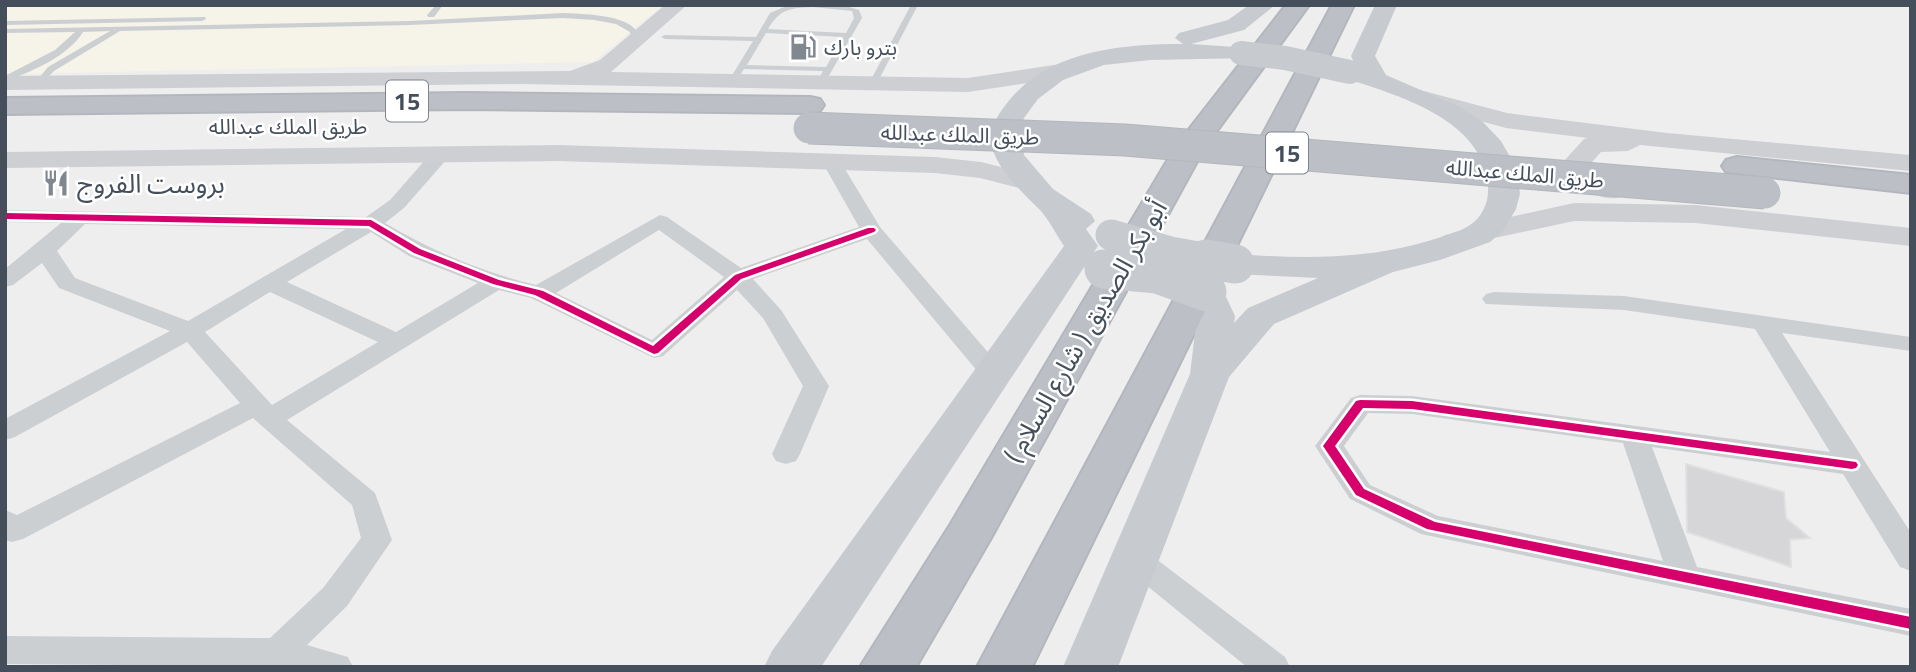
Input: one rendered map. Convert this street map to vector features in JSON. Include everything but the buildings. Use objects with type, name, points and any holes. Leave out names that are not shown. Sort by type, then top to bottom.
[{"type":"highway","points":[[1004,667],[1343,5]]},
{"type":"highway","name":"( شارع السلام ) أبو بكر الصديق","points":[[887,667],[967,538],[1191,146],[1275,6]]},
{"type":"highway","name":"طريق الملك عبدالله","points":[[5,106],[817,96],[1737,166],[1911,184]]},
{"type":"highway","name":"طريق الملك عبدالله","points":[[5,128],[117,126],[817,96],[1125,140],[1765,193],[1911,210]]},
{"type":"main road","points":[[5,81],[45,83],[576,76],[592,73],[608,65],[677,5]]},
{"type":"main road","points":[[666,81],[646,72],[641,63],[701,5]]},
{"type":"main road","points":[[1363,76],[1363,57],[1386,5]]},
{"type":"main road","points":[[520,77],[666,81],[736,74],[817,96],[868,85],[968,85],[1060,71],[1236,25],[1275,6]]},
{"type":"main road","points":[[1275,6],[1257,32],[1299,44],[1335,45],[1374,33]]},
{"type":"main road","points":[[1113,57],[1186,51],[1241,52],[1285,58],[1363,76],[1420,97],[1506,120],[1667,141],[1911,163]]},
{"type":"main road","points":[[1060,71],[1028,92],[1006,124],[1005,148],[1027,182],[1057,211],[1108,252],[1207,292],[1216,316],[1210,374],[1090,667]]},
{"type":"main road","points":[[830,160],[883,154],[911,146],[936,135],[945,121],[938,106],[909,93],[868,85]]},
{"type":"main road","points":[[1420,97],[1458,117],[1479,133],[1499,159],[1505,185],[1503,205],[1485,231]]},
{"type":"main road","points":[[1667,141],[1593,145],[1577,162],[1597,185],[1638,201],[1696,214]]},
{"type":"main road","points":[[5,160],[572,153],[830,160],[981,170],[1027,182]]},
{"type":"main road","points":[[791,667],[1081,246],[1057,211]]},
{"type":"main road","points":[[1210,374],[1261,316],[1380,265],[1441,249],[1485,231],[1574,212],[1696,214],[1911,237]]},
{"type":"main road","points":[[1053,288],[1085,274],[1108,252],[1170,252],[1235,264],[1312,270],[1380,265]]},
{"type":"street","points":[[5,431],[190,330],[371,223],[397,204],[440,155]]},
{"type":"street","points":[[830,160],[871,230],[992,372]]},
{"type":"street","points":[[5,216],[371,223],[417,251],[496,282],[538,293],[654,351],[738,277],[871,230]]},
{"type":"street","points":[[5,280],[45,250],[80,216]]},
{"type":"street","points":[[538,293],[660,221],[738,277],[773,315],[816,386],[786,454]]},
{"type":"street","points":[[45,250],[67,283],[190,330],[263,412],[365,500],[377,540],[335,597],[278,652]]},
{"type":"street","points":[[5,521],[12,531],[263,412],[396,341],[496,282]]},
{"type":"street","points":[[269,283],[396,341]]},
{"type":"street","points":[[1494,299],[1624,303],[1911,344]]},
{"type":"street","points":[[1763,322],[1911,559]]},
{"type":"street","points":[[1852,465],[1412,405],[1360,404],[1329,446],[1360,492],[1432,526],[1911,623]]},
{"type":"street","points":[[5,408],[32,416]]},
{"type":"street","points":[[1634,435],[1685,577]]},
{"type":"street","points":[[1136,560],[1273,667]]},
{"type":"street","points":[[5,650],[278,652],[336,667]]},
{"type":"lane","points":[[431,15],[440,5]]},
{"type":"lane","points":[[736,74],[781,9],[799,5],[855,10],[858,18],[817,96]]},
{"type":"lane","points":[[868,85],[915,5]]},
{"type":"lane","points":[[575,16],[585,9]]},
{"type":"lane","points":[[5,23],[464,14],[485,18]]},
{"type":"lane","points":[[5,32],[456,22],[485,18],[575,16],[621,23],[633,31],[636,41]]},
{"type":"lane","points":[[338,25],[347,17]]},
{"type":"lane","points":[[45,83],[44,77],[51,69],[119,29]]},
{"type":"lane","points":[[5,81],[64,47],[75,39],[80,30]]},
{"type":"lane","points":[[764,31],[848,35]]},
{"type":"lane","points":[[665,37],[758,39]]},
{"type":"shaded area","points":[[5,5],[663,5],[593,62],[5,74]]},
{"type":"cycle path","points":[[5,216],[371,223],[417,251],[496,282],[539,293],[654,351],[738,277],[871,230]]},
{"type":"cycle path","points":[[1852,465],[1412,405],[1360,404],[1329,446],[1360,492],[1432,526],[1911,623]]},
{"type":"place","name":"بترو بارك","points":[[803,47]]},
{"type":"place","name":"بروست الفروج","points":[[56,183]]}]
